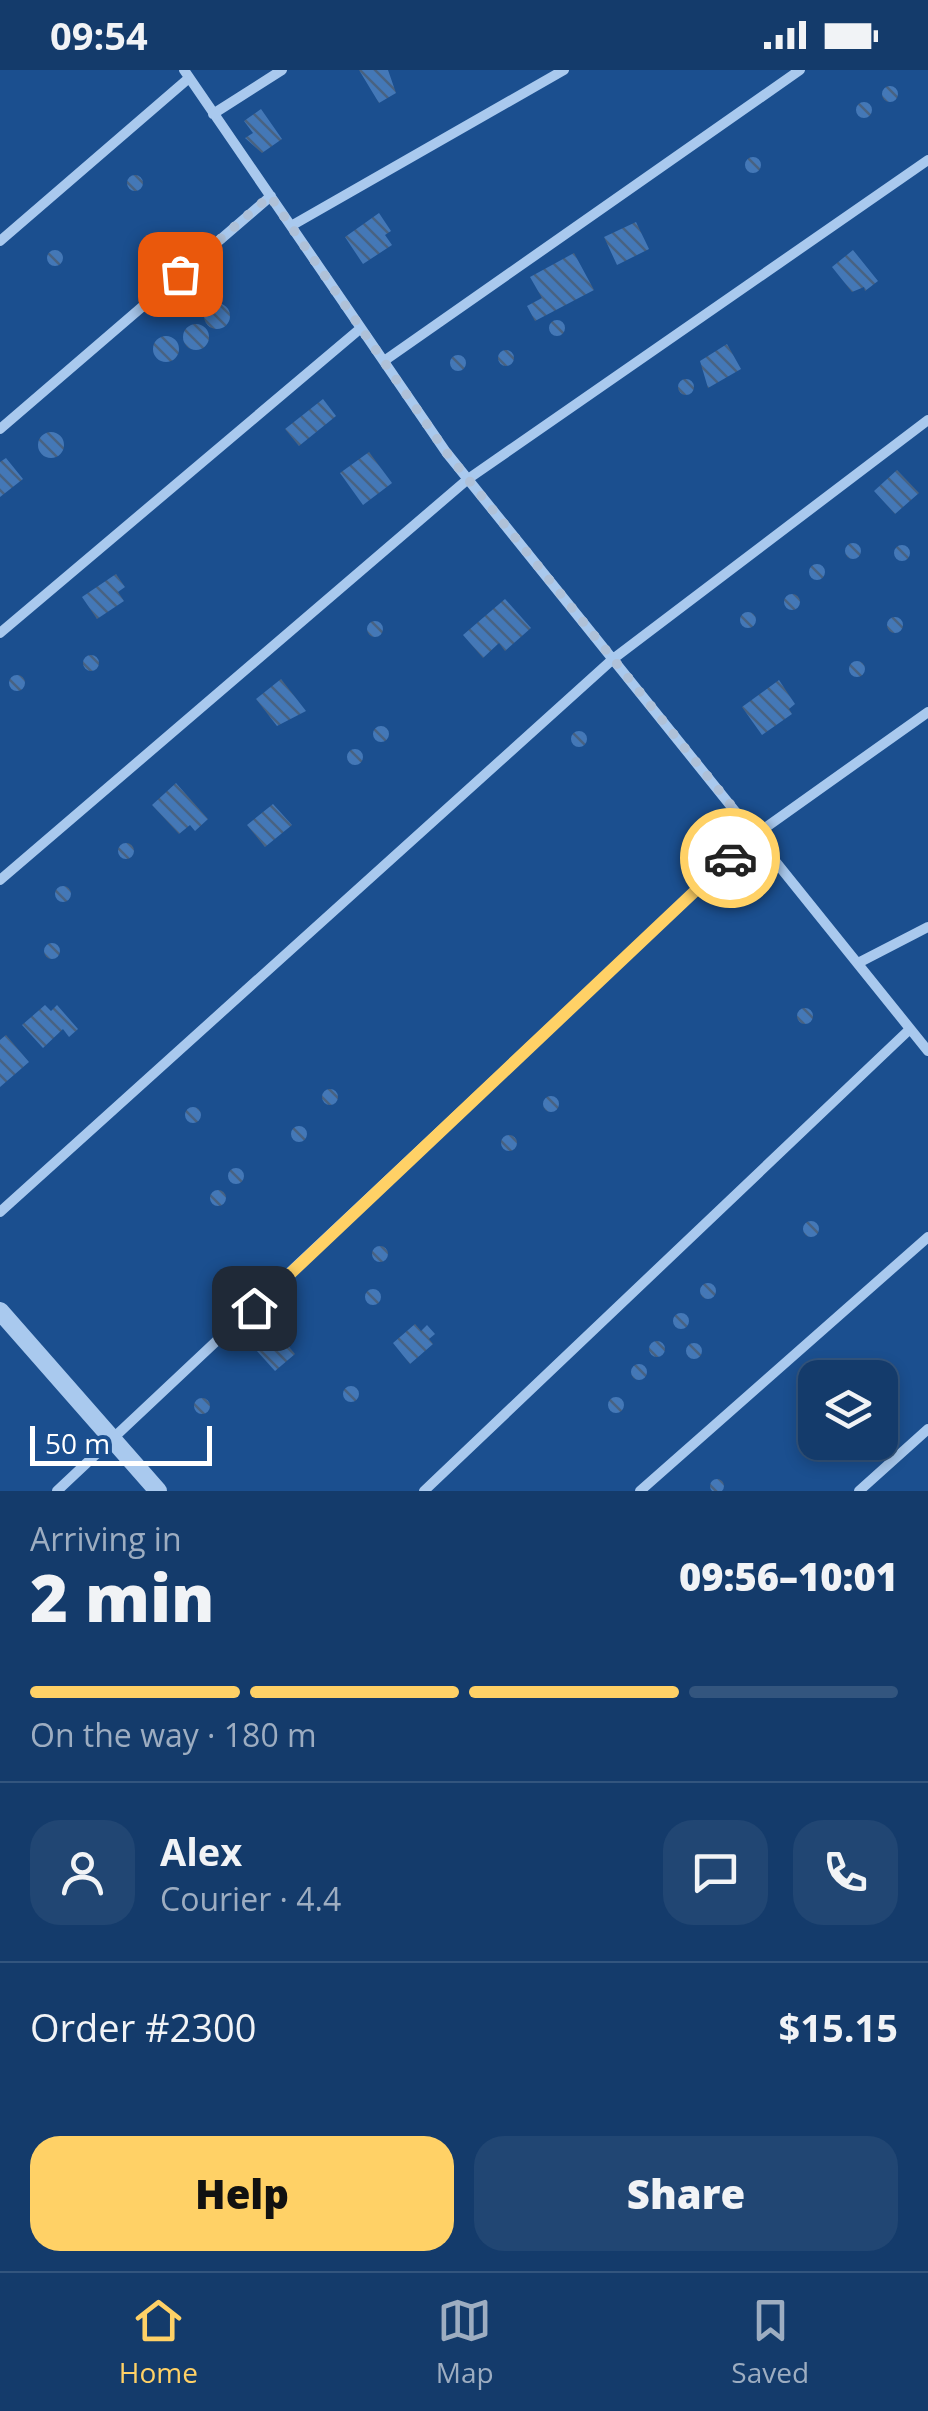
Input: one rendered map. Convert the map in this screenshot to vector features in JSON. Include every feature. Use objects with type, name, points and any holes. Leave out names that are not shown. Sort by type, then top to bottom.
[{"type":"street","points":[[214,114],[282,70]]},
{"type":"street","points":[[291,226],[564,70]]},
{"type":"street","points":[[384,362],[800,70]]},
{"type":"street","points":[[0,240],[186,74],[468,478],[928,1051]]},
{"type":"street","points":[[0,880],[468,478],[928,160]]},
{"type":"street","points":[[0,429],[270,196]]},
{"type":"street","points":[[0,633],[361,328]]},
{"type":"street","points":[[0,1212],[613,659],[928,420]]},
{"type":"street","points":[[57,1491],[755,835],[928,712]]},
{"type":"street","points":[[860,962],[928,927]]},
{"type":"street","points":[[424,1491],[910,1028]]},
{"type":"street","points":[[640,1491],[928,1237]]},
{"type":"street","points":[[0,1311],[158,1491]]},
{"type":"street","points":[[858,1491],[928,1429]]},
{"type":"building","points":[[359,70],[388,70],[396,93],[379,103]]},
{"type":"building","points":[[890,86],[898,94],[890,102],[882,94]]},
{"type":"building","points":[[864,102],[872,110],[864,118],[856,110]]},
{"type":"building","points":[[261,109],[282,139],[262,153],[245,138],[253,133],[244,121]]},
{"type":"building","points":[[753,157],[761,165],[753,173],[745,165]]},
{"type":"building","points":[[135,175],[143,183],[135,191],[127,183]]},
{"type":"building","points":[[379,213],[391,231],[385,235],[392,245],[363,264],[345,237]]},
{"type":"building","points":[[636,222],[649,249],[617,265],[604,237]]},
{"type":"building","points":[[55,250],[63,258],[55,266],[47,258]]},
{"type":"building","points":[[853,250],[878,281],[865,291],[864,287],[852,292],[832,267]]},
{"type":"building","points":[[574,253],[594,290],[535,321],[527,306],[542,298],[530,277]]},
{"type":"building","points":[[217,303],[226,307],[230,316],[226,325],[217,329],[208,325],[204,316],[208,307]]},
{"type":"building","points":[[557,320],[565,328],[557,336],[549,328]]},
{"type":"building","points":[[196,324],[205,328],[209,337],[205,346],[196,350],[187,346],[183,337],[187,328]]},
{"type":"building","points":[[166,336],[175,340],[179,349],[175,358],[166,362],[157,358],[153,349],[157,340]]},
{"type":"building","points":[[727,344],[741,369],[708,388],[700,361]]},
{"type":"building","points":[[506,350],[514,358],[506,366],[498,358]]},
{"type":"building","points":[[458,355],[466,363],[458,371],[450,363]]},
{"type":"building","points":[[686,379],[694,387],[686,395],[678,387]]},
{"type":"building","points":[[323,399],[336,416],[299,446],[285,429]]},
{"type":"building","points":[[51,432],[60,436],[64,445],[60,454],[51,458],[42,454],[38,445],[42,436]]},
{"type":"building","points":[[369,452],[392,483],[363,505],[340,473]]},
{"type":"building","points":[[6,458],[23,479],[0,497],[0,462]]},
{"type":"building","points":[[897,470],[919,493],[895,514],[874,491]]},
{"type":"building","points":[[853,543],[861,551],[853,559],[845,551]]},
{"type":"building","points":[[902,545],[910,553],[902,561],[894,553]]},
{"type":"building","points":[[817,564],[825,572],[817,580],[809,572]]},
{"type":"building","points":[[116,574],[125,587],[118,592],[124,601],[97,619],[82,597]]},
{"type":"building","points":[[792,594],[800,602],[792,610],[784,602]]},
{"type":"building","points":[[505,599],[531,628],[505,651],[499,643],[483,658],[463,635]]},
{"type":"building","points":[[748,612],[756,620],[748,628],[740,620]]},
{"type":"building","points":[[895,617],[903,625],[895,633],[887,625]]},
{"type":"building","points":[[375,621],[383,629],[375,637],[367,629]]},
{"type":"building","points":[[91,655],[99,663],[91,671],[83,663]]},
{"type":"building","points":[[857,661],[865,669],[857,677],[849,669]]},
{"type":"building","points":[[17,675],[25,683],[17,691],[9,683]]},
{"type":"building","points":[[281,679],[306,711],[277,726],[256,699]]},
{"type":"building","points":[[779,680],[795,704],[789,709],[792,714],[762,735],[742,707]]},
{"type":"building","points":[[381,726],[389,734],[381,742],[373,734]]},
{"type":"building","points":[[579,731],[587,739],[579,747],[571,739]]},
{"type":"building","points":[[355,749],[363,757],[355,765],[347,757]]},
{"type":"building","points":[[176,783],[208,819],[195,831],[190,825],[179,834],[152,805]]},
{"type":"building","points":[[273,804],[292,825],[265,847],[247,825]]},
{"type":"building","points":[[126,843],[134,851],[126,859],[118,851]]},
{"type":"building","points":[[63,886],[71,894],[63,902],[55,894]]},
{"type":"building","points":[[52,943],[60,951],[52,959],[44,951]]},
{"type":"building","points":[[45,1005],[51,1011],[57,1005],[78,1029],[69,1037],[63,1029],[43,1048],[22,1025]]},
{"type":"building","points":[[805,1008],[813,1016],[805,1024],[797,1016]]},
{"type":"building","points":[[6,1035],[29,1062],[0,1087],[0,1040]]},
{"type":"building","points":[[330,1089],[338,1097],[330,1105],[322,1097]]},
{"type":"building","points":[[551,1096],[559,1104],[551,1112],[543,1104]]},
{"type":"building","points":[[193,1107],[201,1115],[193,1123],[185,1115]]},
{"type":"building","points":[[299,1126],[307,1134],[299,1142],[291,1134]]},
{"type":"building","points":[[509,1135],[517,1143],[509,1151],[501,1143]]},
{"type":"building","points":[[236,1168],[244,1176],[236,1184],[228,1176]]},
{"type":"building","points":[[218,1190],[226,1198],[218,1206],[210,1198]]},
{"type":"building","points":[[811,1221],[819,1229],[811,1237],[803,1229]]},
{"type":"building","points":[[380,1246],[388,1254],[380,1262],[372,1254]]},
{"type":"building","points":[[708,1283],[716,1291],[708,1299],[700,1291]]},
{"type":"building","points":[[373,1289],[381,1297],[373,1305],[365,1297]]},
{"type":"building","points":[[681,1313],[689,1321],[681,1329],[673,1321]]},
{"type":"building","points":[[268,1322],[295,1354],[275,1371],[247,1340]]},
{"type":"building","points":[[415,1324],[421,1331],[427,1325],[435,1334],[429,1339],[433,1344],[410,1364],[393,1343]]},
{"type":"building","points":[[657,1341],[665,1349],[657,1357],[649,1349]]},
{"type":"building","points":[[694,1343],[702,1351],[694,1359],[686,1351]]},
{"type":"building","points":[[639,1364],[647,1372],[639,1380],[631,1372]]},
{"type":"building","points":[[351,1386],[359,1394],[351,1402],[343,1394]]},
{"type":"building","points":[[616,1397],[624,1405],[616,1413],[608,1405]]},
{"type":"building","points":[[202,1398],[210,1406],[202,1414],[194,1406]]},
{"type":"building","points":[[712,1481],[722,1481],[722,1491],[712,1491]]},
{"type":"way so far","points":[[180,274],[270,196],[446,452],[755,835],[730,858]]},
{"type":"route","points":[[254,1308],[730,858]]}]
